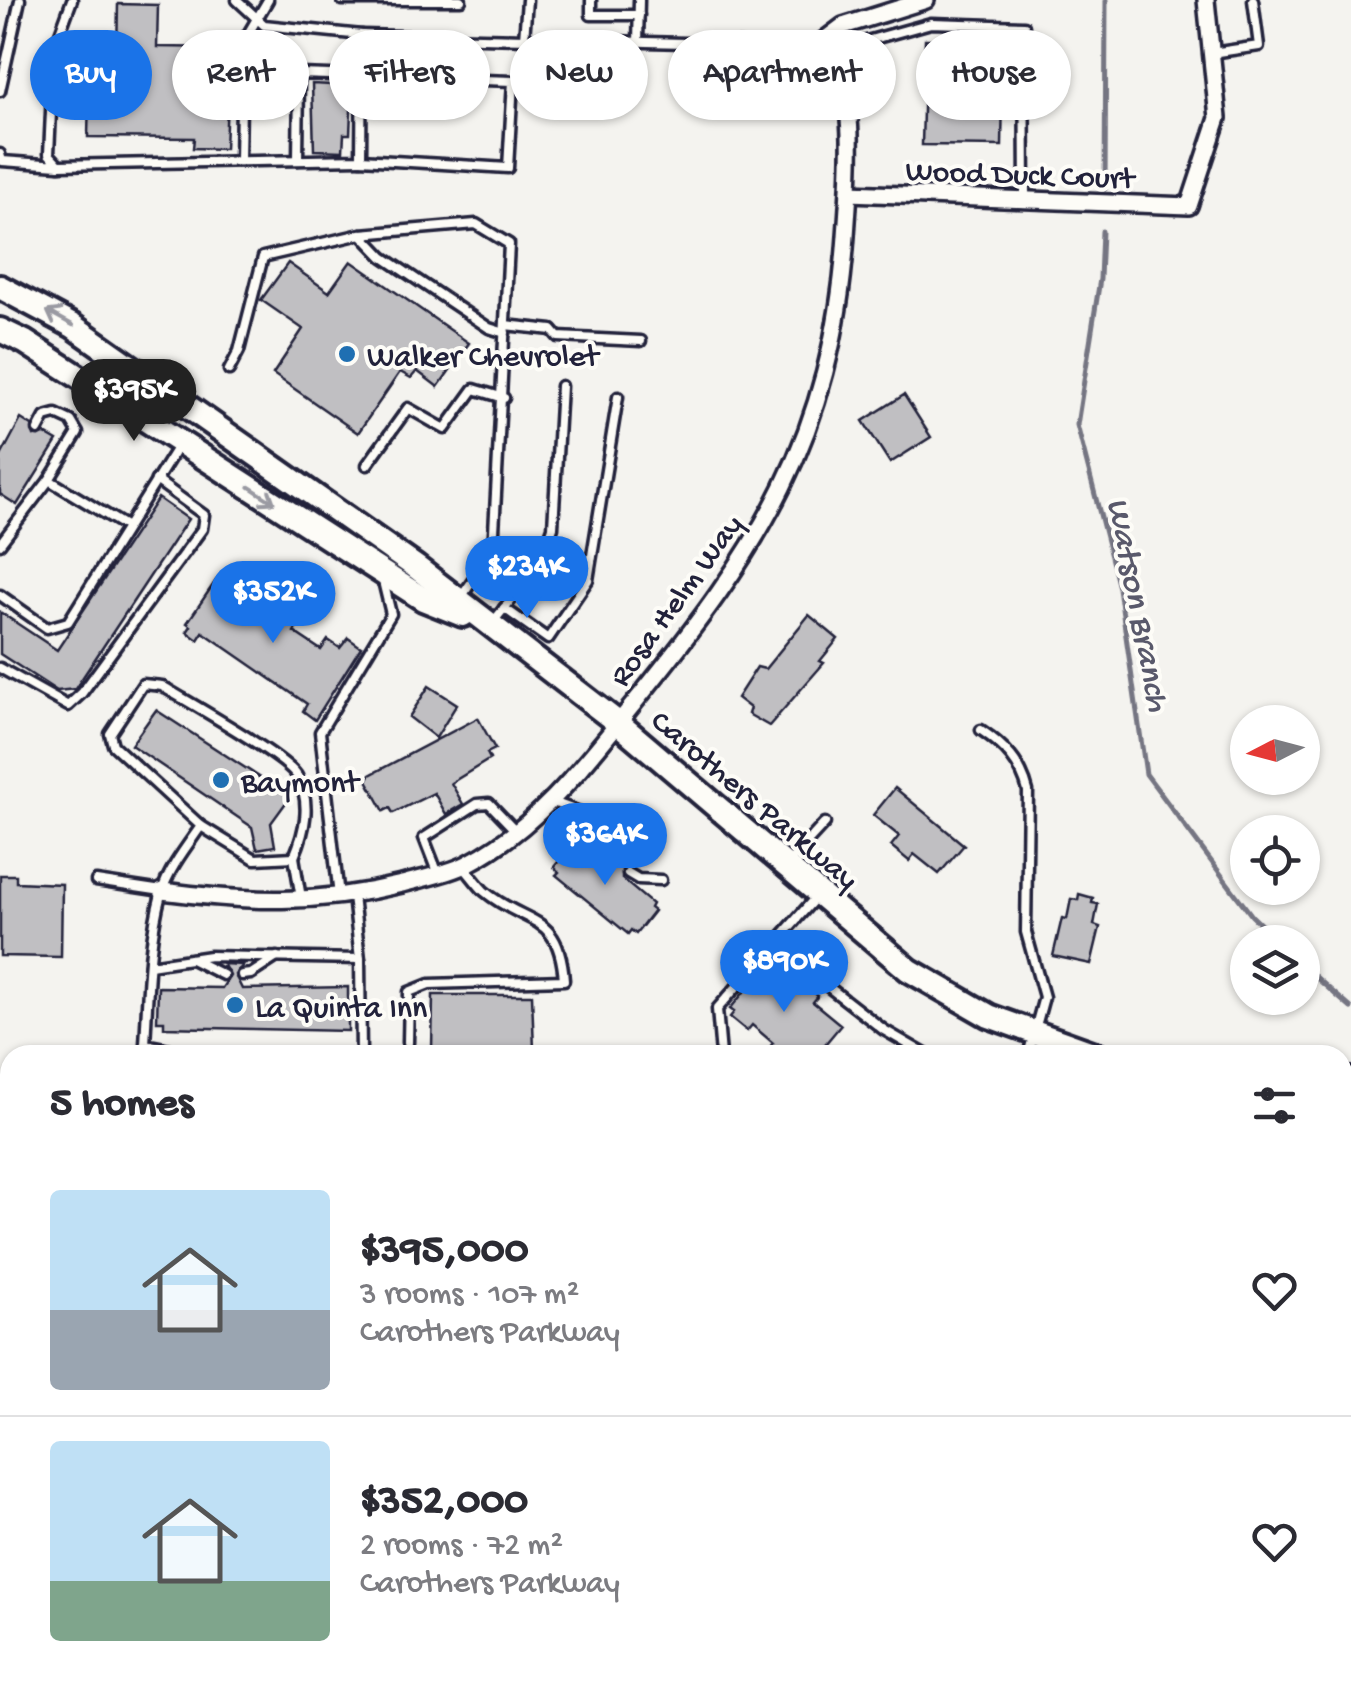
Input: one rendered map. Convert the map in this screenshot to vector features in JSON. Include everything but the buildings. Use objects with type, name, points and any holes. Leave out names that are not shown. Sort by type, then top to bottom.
[{"type":"main road","name":"Carothers Parkway","points":[[0,287],[73,326],[416,567],[458,602],[497,617],[910,970],[1030,1044]]},
{"type":"main road","name":"Carothers Parkway","points":[[0,330],[423,599],[497,617]]},
{"type":"main road","points":[[180,442],[198,412]]},
{"type":"street","points":[[838,30],[926,0]]},
{"type":"street","points":[[1206,0],[1212,53]]},
{"type":"street","name":"Wood Duck Court","points":[[849,194],[1190,206],[1217,129],[1212,53]]},
{"type":"street","name":"Rosa Helm Way","points":[[162,891],[280,903],[346,896],[463,866],[516,831],[550,801],[618,724],[733,575],[787,482],[819,404],[842,301],[849,194],[847,120]]},
{"type":"lane","points":[[0,92],[20,0]]},
{"type":"lane","points":[[60,165],[49,154],[54,50],[72,0]]},
{"type":"lane","points":[[237,0],[264,25],[329,32]]},
{"type":"lane","points":[[240,161],[242,44],[268,0]]},
{"type":"lane","points":[[342,0],[461,0]]},
{"type":"lane","points":[[524,30],[526,0]]},
{"type":"lane","points":[[592,0],[591,15],[639,14]]},
{"type":"lane","points":[[638,30],[639,0]]},
{"type":"lane","points":[[1212,53],[1259,46],[1252,0]]},
{"type":"lane","points":[[896,33],[931,23],[1024,26],[1025,198]]},
{"type":"lane","points":[[298,160],[299,74],[329,75]]},
{"type":"lane","points":[[0,154],[2,161],[60,165],[361,158],[508,168],[513,80],[490,79]]},
{"type":"lane","points":[[361,120],[361,158]]},
{"type":"lane","points":[[228,370],[239,351],[263,256],[362,234],[476,224],[509,244],[504,398],[493,550],[458,602]]},
{"type":"lane","points":[[362,234],[383,257],[488,328],[552,330],[558,337],[641,342]]},
{"type":"lane","points":[[561,386],[553,527],[540,564],[497,617],[548,639],[588,580],[618,397]]},
{"type":"lane","points":[[367,465],[408,408],[445,429],[474,388],[504,398]]},
{"type":"lane","points":[[0,544],[49,480],[78,433],[71,421],[56,414],[45,418],[38,430]]},
{"type":"lane","points":[[0,596],[47,628],[68,622],[180,442]]},
{"type":"lane","points":[[49,480],[127,526]]},
{"type":"lane","points":[[0,668],[56,703],[68,706],[82,693],[202,528],[204,515],[198,506],[156,480]]},
{"type":"lane","points":[[361,1045],[360,958],[320,732],[391,614],[382,572]]},
{"type":"lane","points":[[294,857],[255,859],[201,826],[113,744],[110,734],[142,684],[162,686],[296,772],[306,805],[303,836],[294,857],[302,901]]},
{"type":"lane","points":[[981,730],[1010,754],[1024,774],[1028,791],[1026,932],[1044,997],[1030,1044]]},
{"type":"lane","points":[[550,801],[580,812]]},
{"type":"lane","points":[[438,874],[424,838],[477,804],[489,802],[516,831]]},
{"type":"lane","points":[[786,865],[825,823]]},
{"type":"lane","points":[[150,1045],[145,1044],[150,965],[162,891],[201,826]]},
{"type":"lane","points":[[599,828],[615,860]]},
{"type":"lane","points":[[408,1042],[410,992],[429,984],[564,980],[562,950],[545,924],[485,892],[463,866]]},
{"type":"lane","points":[[628,872],[638,879],[661,880]]},
{"type":"lane","points":[[96,881],[162,891]]},
{"type":"lane","points":[[720,1045],[718,1009],[819,894]]},
{"type":"lane","points":[[777,946],[884,1030],[910,1045]]},
{"type":"lane","points":[[242,974],[251,974],[277,957]]},
{"type":"lane","points":[[150,965],[190,959],[360,958]]},
{"type":"lane","points":[[190,959],[223,975]]},
{"type":"waterway","name":"Watson Branch","points":[[1105,189],[1106,0]]},
{"type":"waterway","name":"Watson Branch","points":[[1102,231],[1100,279],[1077,425],[1119,588],[1146,774],[1261,925]]},
{"type":"waterway","name":"Watson Branch","points":[[1320,981],[1351,1008]]},
{"type":"place","name":"Walker Chevrolet","points":[[347,354]]},
{"type":"place","name":"Baymont","points":[[221,780]]},
{"type":"place","name":"La Quinta Inn","points":[[235,1005]]}]
